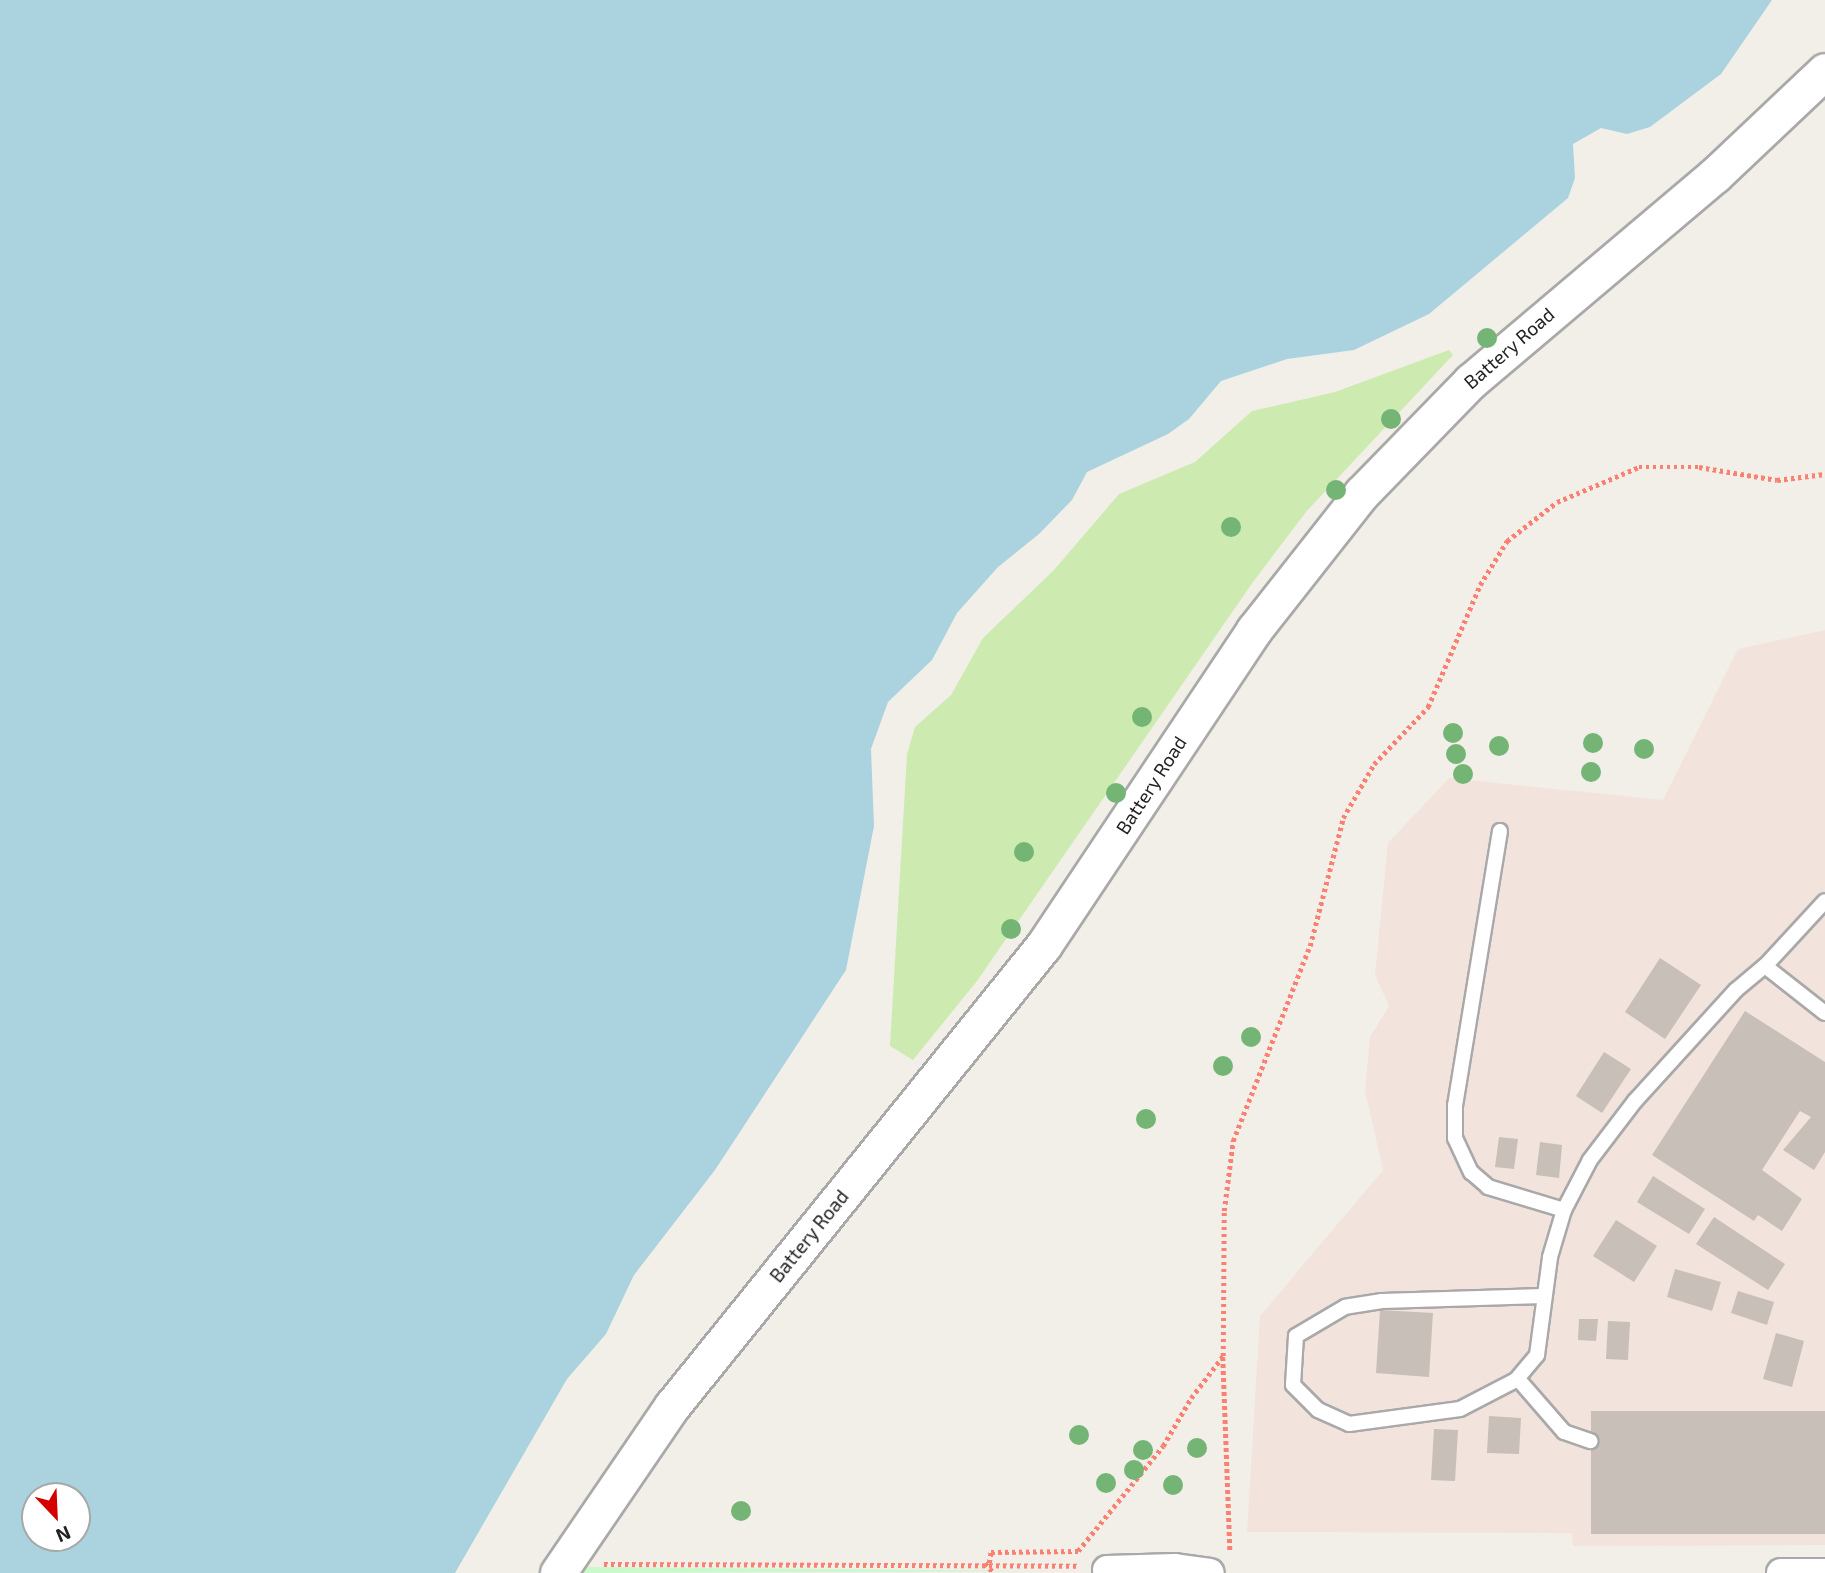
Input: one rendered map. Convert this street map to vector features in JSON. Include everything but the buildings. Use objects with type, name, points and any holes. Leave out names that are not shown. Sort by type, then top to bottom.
[{"type":"street","name":"Battery Road","points":[[558,1573],[672,1406],[1044,944],[1254,630],[1362,493],[1471,381],[1715,174],[1825,71]]},
{"type":"street","points":[[1102,1572],[1175,1568],[1210,1573]]},
{"type":"street","points":[[1781,1573],[1825,1573]]},
{"type":"lane","points":[[1500,831],[1455,1105],[1455,1139],[1472,1172],[1488,1187],[1564,1210]]},
{"type":"lane","points":[[1544,1296],[1357,1304],[1302,1330],[1292,1349],[1296,1390],[1324,1415],[1349,1424],[1460,1409],[1517,1379],[1537,1355],[1544,1296],[1564,1210],[1619,1119],[1736,990],[1765,965],[1825,901]]},
{"type":"lane","points":[[1765,965],[1825,1013]]},
{"type":"lane","points":[[1517,1379],[1564,1432],[1590,1441]]},
{"type":"path","points":[[1231,1546],[1223,1356],[1225,1200],[1240,1120],[1303,967],[1348,805],[1374,764],[1428,707],[1497,555],[1539,513],[1639,467],[1699,467],[1777,480],[1825,474]]},
{"type":"path","points":[[987,1563],[991,1552],[1080,1548],[1105,1521],[1163,1446],[1191,1398],[1223,1356]]},
{"type":"path","points":[[987,1563],[994,1573]]},
{"type":"path","points":[[603,1564],[1067,1563],[1102,1572]]},
{"type":"shaded area","points":[[1825,630],[1825,1545],[1573,1546],[1572,1533],[1247,1532],[1260,1316],[1383,1170],[1365,1091],[1370,1037],[1389,1006],[1375,975],[1388,843],[1449,778],[1663,800],[1738,649]]},
{"type":"green space","points":[[1449,350],[1453,355],[1306,512],[1253,582],[977,981],[913,1060],[890,1046],[907,754],[915,727],[951,695],[983,638],[1054,570],[1119,494],[1195,462],[1252,411],[1335,392]]},
{"type":"green space","points":[[586,1567],[1059,1571],[582,1573]]},
{"type":"water","points":[[0,0],[1772,0],[1721,74],[1650,127],[1627,134],[1601,128],[1573,144],[1575,178],[1568,198],[1429,314],[1354,350],[1287,359],[1221,381],[1189,419],[1168,434],[1087,472],[1072,500],[1039,534],[998,567],[957,613],[932,660],[888,702],[871,749],[874,826],[846,970],[715,1170],[634,1275],[606,1334],[567,1379],[455,1573],[0,1573]]}]
